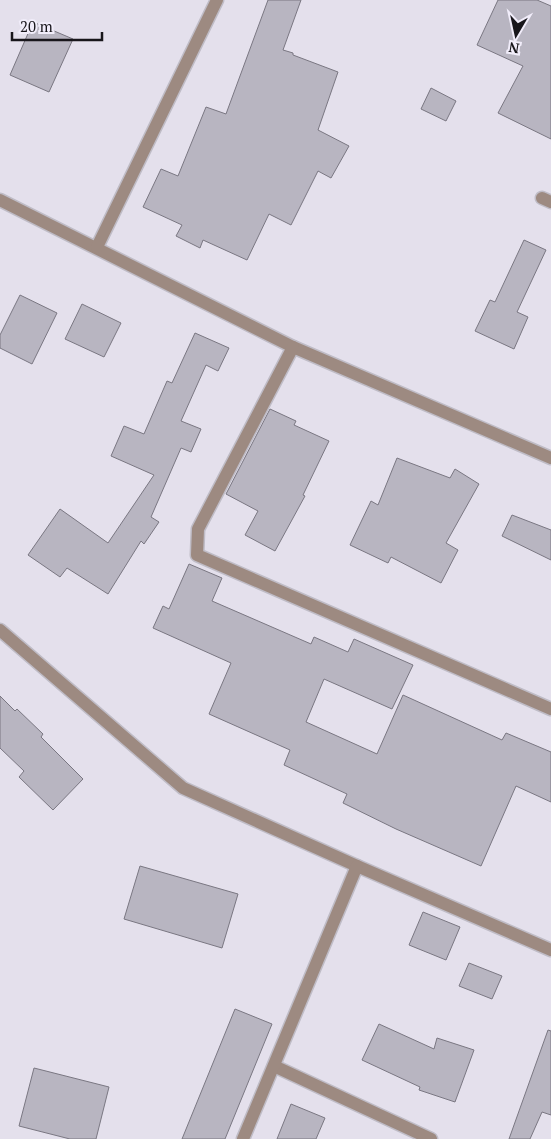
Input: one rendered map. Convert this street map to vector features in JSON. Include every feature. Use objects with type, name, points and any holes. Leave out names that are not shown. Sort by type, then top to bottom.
[{"type":"street","points":[[96,247],[216,0]]},
{"type":"street","points":[[0,200],[293,347],[551,458]]},
{"type":"street","points":[[293,347],[198,529],[196,555],[551,709]]},
{"type":"street","points":[[0,630],[183,788],[551,950]]},
{"type":"street","points":[[243,1139],[357,866]]},
{"type":"street","points":[[274,1066],[431,1139]]},
{"type":"building","points":[[268,0],[301,0],[283,50],[338,72],[318,130],[349,146],[331,178],[318,171],[291,225],[269,214],[247,260],[203,240],[200,248],[176,236],[182,225],[143,207],[161,169],[178,176],[206,107],[226,114]]},
{"type":"building","points":[[498,0],[537,0],[551,6],[551,139],[498,113],[523,66],[477,45]]},
{"type":"building","points":[[33,22],[73,39],[49,92],[10,75]]},
{"type":"building","points":[[431,88],[456,101],[446,121],[421,109]]},
{"type":"building","points":[[524,240],[546,250],[517,312],[528,317],[514,349],[475,331],[490,300],[495,302]]},
{"type":"building","points":[[20,295],[57,313],[32,364],[0,348],[0,335]]},
{"type":"building","points":[[82,304],[121,323],[104,357],[65,339]]},
{"type":"building","points":[[195,333],[229,348],[218,371],[206,365],[181,421],[201,429],[191,452],[181,448],[151,517],[159,522],[144,544],[141,541],[108,594],[67,568],[60,577],[28,555],[60,509],[108,543],[154,475],[111,456],[124,426],[144,434],[167,381],[172,383]]},
{"type":"building","points":[[270,409],[296,421],[294,425],[329,441],[303,495],[305,496],[275,551],[245,535],[258,511],[226,494]]},
{"type":"building","points":[[397,458],[450,478],[455,469],[479,484],[446,543],[458,550],[441,583],[391,557],[388,563],[350,545],[371,501],[378,505]]},
{"type":"building","points":[[512,515],[551,530],[551,560],[502,536]]},
{"type":"building","points":[[189,564],[222,578],[212,601],[311,644],[314,637],[348,652],[354,639],[413,665],[392,709],[324,679],[306,722],[377,754],[403,695],[502,740],[506,733],[551,752],[551,802],[516,786],[481,866],[396,829],[343,803],[347,794],[284,765],[290,750],[209,714],[231,663],[153,628],[163,606],[169,609]]},
{"type":"building","points":[[0,696],[15,711],[17,709],[43,734],[41,737],[83,779],[53,810],[19,777],[24,771],[0,748]]},
{"type":"building","points":[[140,866],[238,894],[222,948],[124,919]]},
{"type":"building","points":[[423,912],[460,927],[446,960],[409,945]]},
{"type":"building","points":[[469,963],[502,976],[492,999],[459,986]]},
{"type":"building","points":[[235,1009],[272,1024],[225,1139],[182,1139]]},
{"type":"building","points":[[379,1024],[434,1049],[437,1038],[474,1050],[455,1102],[419,1090],[420,1087],[362,1060]]},
{"type":"building","points":[[548,1030],[551,1031],[551,1115],[542,1112],[530,1139],[509,1139]]},
{"type":"building","points":[[34,1068],[109,1087],[96,1139],[70,1139],[19,1126]]},
{"type":"building","points":[[291,1104],[325,1118],[316,1139],[277,1139]]}]
